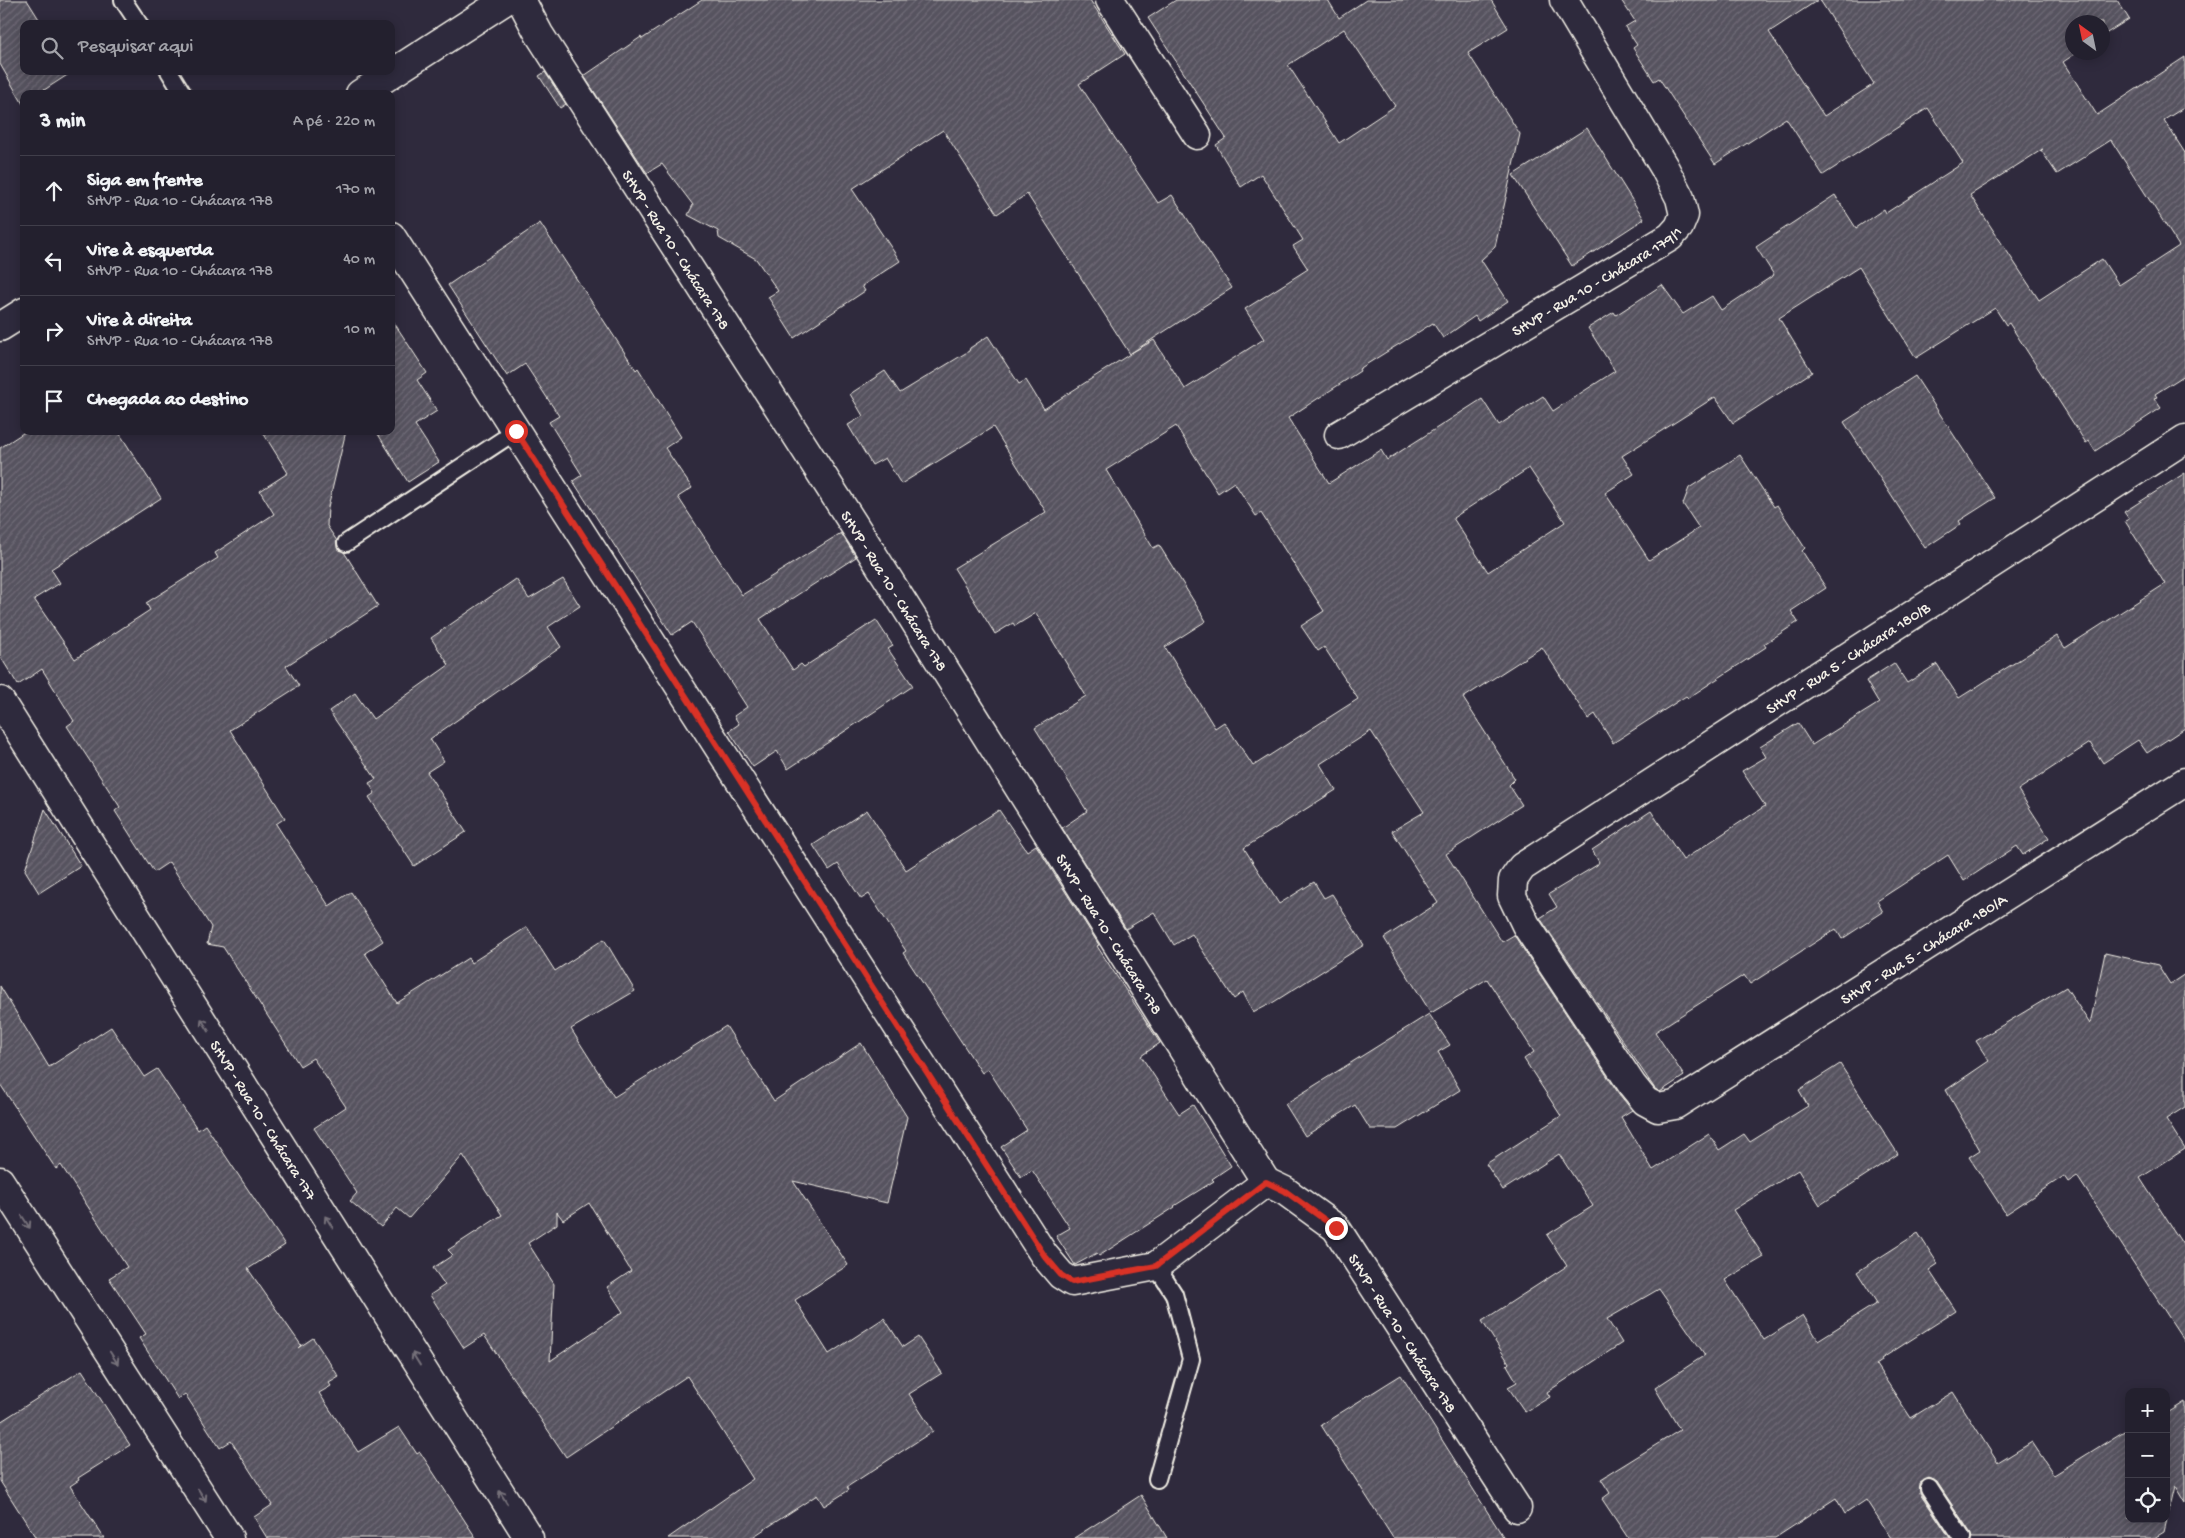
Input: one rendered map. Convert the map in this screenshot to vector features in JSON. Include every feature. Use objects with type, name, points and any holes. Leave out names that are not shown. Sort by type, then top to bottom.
[{"type":"street","points":[[395,71],[506,0]]},
{"type":"street","name":"SHVP - Rua 10 - Chácara 178","points":[[521,0],[539,34],[860,533],[1266,1182],[1285,1191],[1336,1228],[1517,1508]]},
{"type":"street","points":[[1110,0],[1197,135]]},
{"type":"street","name":"SHVP - Rua 10 - Chácara 179/1","points":[[1339,435],[1670,237],[1679,227],[1684,215],[1680,198],[1664,167],[1564,0]]},
{"type":"street","points":[[366,90],[390,75]]},
{"type":"street","points":[[395,242],[1044,1255],[1061,1275],[1072,1282],[1156,1266],[1266,1182]]},
{"type":"street","points":[[0,327],[20,314]]},
{"type":"street","name":"SHVP - Rua 5 - Chácara 180/B","points":[[1658,1108],[1645,1101],[1632,1086],[1526,926],[1512,896],[1513,880],[1522,867],[2185,439]]},
{"type":"street","name":"SHVP - Rua 10 - Chácara 177","points":[[0,701],[529,1538]]},
{"type":"street","name":"SHVP - Rua 5 - Chácara 180/A","points":[[1658,1108],[1675,1105],[2185,782]]},
{"type":"street","points":[[0,1181],[230,1538]]},
{"type":"lane","points":[[123,0],[136,20]]},
{"type":"lane","points":[[171,75],[181,90]]},
{"type":"lane","points":[[346,543],[516,431]]},
{"type":"lane","points":[[1156,1266],[1174,1294],[1191,1359],[1157,1479]]},
{"type":"lane","points":[[1929,1488],[1962,1538]]},
{"type":"building","points":[[0,0],[27,0],[40,20],[20,20],[20,75],[67,75],[44,90],[20,90],[20,99],[0,64]]},
{"type":"building","points":[[702,0],[1090,0],[1125,54],[1079,84],[1158,203],[1172,195],[1232,288],[1131,353],[1154,340],[1185,389],[1264,339],[1245,309],[1308,269],[1293,246],[1303,240],[1261,174],[1241,187],[1216,145],[1226,138],[1148,18],[1176,0],[1328,0],[1339,18],[1366,0],[1491,0],[1508,28],[1468,53],[1520,134],[1495,247],[1481,260],[1508,301],[1478,321],[1475,316],[1443,338],[1433,323],[1359,369],[1360,371],[1288,418],[1329,483],[1381,450],[1387,460],[1482,399],[1499,425],[1543,396],[1553,411],[1615,371],[1588,328],[1614,312],[1616,315],[1662,285],[1683,314],[1712,296],[1721,310],[1774,275],[1756,247],[1835,195],[1856,228],[1884,209],[1886,213],[1963,163],[1928,108],[1823,175],[1786,118],[1715,164],[1659,78],[1654,81],[1633,48],[1637,45],[1625,27],[1635,21],[1621,0],[1818,0],[1769,32],[1824,116],[1874,84],[1820,0],[2117,0],[2129,19],[2110,31],[2110,15],[2065,15],[2066,60],[2063,62],[2097,115],[2185,57],[2185,107],[2164,120],[2185,153],[2185,375],[2155,394],[2157,397],[2154,398],[2161,408],[2095,451],[2089,441],[2086,443],[2009,323],[2006,325],[1995,308],[1916,358],[1859,267],[1779,318],[1812,372],[1733,423],[1715,397],[1622,456],[1634,474],[1605,493],[1649,560],[1699,528],[1683,504],[1689,488],[1740,455],[1774,507],[1777,505],[1805,548],[1802,551],[1826,588],[1791,611],[1798,622],[1764,644],[1766,647],[1688,698],[1686,696],[1613,743],[1595,714],[1588,719],[1542,647],[1463,698],[1515,779],[1509,785],[1522,805],[1446,854],[1502,942],[1514,935],[1619,1094],[1632,1110],[1621,1117],[1653,1170],[1709,1134],[1719,1150],[1744,1134],[1750,1142],[1808,1106],[1799,1090],[1840,1064],[1898,1154],[1820,1205],[1798,1170],[1733,1210],[1764,1257],[1725,1280],[1764,1340],[1803,1315],[1818,1340],[1877,1303],[1857,1272],[1918,1233],[1938,1264],[1929,1270],[1956,1311],[1881,1359],[1882,1361],[1876,1365],[1911,1418],[1953,1392],[1998,1463],[2032,1442],[2054,1475],[2125,1431],[2125,1523],[2166,1523],[2164,1532],[2154,1538],[1972,1538],[1937,1482],[1929,1478],[1920,1483],[1920,1493],[1950,1538],[1891,1538],[1866,1500],[1845,1514],[1836,1498],[1775,1538],[1628,1538],[1602,1499],[1610,1493],[1601,1479],[1680,1430],[1655,1388],[1705,1355],[1659,1289],[1607,1319],[1622,1343],[1547,1392],[1550,1397],[1525,1412],[1508,1387],[1517,1382],[1507,1365],[1509,1363],[1482,1321],[1567,1266],[1547,1235],[1593,1206],[1559,1154],[1503,1190],[1486,1164],[1561,1116],[1524,1059],[1534,1052],[1487,979],[1431,1013],[1384,938],[1438,903],[1392,831],[1424,812],[1371,731],[1320,764],[1336,790],[1244,848],[1279,904],[1314,882],[1324,898],[1332,894],[1364,945],[1269,1005],[1253,1012],[1243,992],[1234,999],[1192,934],[1174,945],[1154,912],[1126,929],[1062,828],[1087,811],[1035,728],[1086,696],[1036,613],[1015,626],[1013,623],[995,634],[954,568],[1046,512],[993,427],[901,484],[885,458],[872,465],[848,425],[863,416],[850,394],[885,371],[900,393],[969,351],[970,348],[988,336],[1019,384],[1026,380],[1044,409],[1130,354],[1027,194],[997,214],[943,130],[852,189],[900,261],[862,286],[865,291],[794,338],[768,297],[778,291],[756,259],[719,238],[718,231],[688,215],[693,205],[662,164],[647,173],[584,76],[641,37],[642,39]],"holes":[[[1344,29],[1395,106],[1339,143],[1288,65]],[[2111,140],[2179,246],[2119,285],[2102,259],[2039,300],[1970,195],[2041,150],[2057,174]],[[1176,426],[1218,493],[1234,482],[1256,516],[1261,513],[1324,611],[1301,626],[1318,651],[1324,647],[1358,699],[1253,766],[1224,722],[1215,728],[1165,647],[1206,621],[1159,545],[1153,548],[1106,470]],[[1529,468],[1565,522],[1488,572],[1453,518]]]},
{"type":"building","points":[[545,72],[566,104],[560,108],[539,76]]},
{"type":"building","points":[[1587,128],[1644,219],[1572,266],[1513,175]]},
{"type":"building","points":[[540,223],[636,370],[638,368],[681,437],[665,448],[692,488],[678,497],[742,595],[841,533],[856,557],[760,619],[793,670],[801,664],[804,667],[876,620],[893,646],[888,649],[913,686],[788,769],[777,751],[753,767],[729,731],[739,724],[734,716],[747,707],[692,622],[672,635],[573,481],[582,475],[549,422],[559,416],[525,364],[507,376],[448,285]]},
{"type":"building","points":[[395,324],[427,373],[417,380],[437,411],[415,425],[439,462],[408,482],[379,435],[395,435]]},
{"type":"building","points":[[1915,376],[1995,498],[1959,521],[1961,524],[1925,548],[1844,422]]},
{"type":"building","points":[[20,435],[121,435],[161,498],[51,569],[60,583],[34,599],[75,659],[150,610],[146,603],[218,558],[215,553],[274,514],[260,491],[288,473],[264,435],[345,435],[328,507],[327,526],[337,541],[337,548],[344,552],[378,606],[286,666],[299,686],[230,730],[285,818],[276,824],[329,906],[351,892],[383,941],[365,953],[397,1003],[468,958],[471,963],[527,927],[555,971],[604,939],[635,991],[571,1029],[614,1097],[726,1026],[774,1101],[861,1043],[907,1117],[887,1203],[793,1181],[848,1265],[795,1300],[829,1354],[884,1318],[903,1347],[918,1337],[942,1373],[909,1394],[933,1431],[847,1487],[849,1490],[824,1506],[817,1495],[751,1538],[668,1538],[753,1479],[687,1376],[566,1457],[484,1335],[464,1348],[430,1295],[445,1285],[433,1268],[453,1255],[448,1250],[502,1215],[463,1155],[409,1218],[397,1208],[381,1227],[350,1201],[357,1193],[314,1128],[346,1107],[313,1058],[300,1066],[223,947],[207,944],[211,927],[169,862],[154,872],[115,811],[120,807],[67,726],[74,721],[42,669],[18,685],[0,656],[0,448]],"holes":[[[589,1203],[631,1271],[607,1287],[623,1312],[550,1361],[554,1284],[528,1243],[557,1224],[557,1212],[563,1220]]]},
{"type":"building","points":[[2185,473],[2185,728],[2147,753],[2138,740],[2103,763],[2090,743],[2018,790],[2049,838],[2023,855],[2017,846],[1964,881],[1948,855],[1877,901],[1883,912],[1842,939],[1836,929],[1750,984],[1744,975],[1655,1032],[1684,1076],[1660,1092],[1655,1089],[1540,918],[1557,907],[1549,894],[1597,865],[1599,862],[1592,850],[1651,811],[1683,860],[1765,806],[1742,771],[1766,757],[1760,747],[1798,723],[1812,745],[1879,703],[1866,681],[1894,663],[1907,683],[1937,664],[1959,698],[2057,636],[2065,648],[2165,584],[2125,521],[2129,519],[2124,512]]},
{"type":"building","points":[[516,579],[529,599],[563,579],[580,606],[548,627],[561,647],[430,739],[444,761],[427,772],[466,832],[414,866],[369,797],[375,793],[369,783],[376,779],[329,711],[355,693],[373,719],[449,665],[431,638]]},
{"type":"building","points":[[45,809],[81,866],[39,893],[25,870]]},
{"type":"building","points":[[867,810],[906,870],[999,810],[1027,851],[1036,845],[1099,945],[1097,946],[1160,1043],[1141,1056],[1179,1114],[1193,1105],[1231,1166],[1212,1179],[1214,1181],[1099,1256],[1097,1253],[1075,1265],[1056,1236],[1070,1228],[1032,1170],[1021,1177],[1001,1147],[1027,1130],[988,1069],[982,1073],[903,953],[906,951],[869,894],[861,899],[838,864],[829,870],[813,845]]},
{"type":"building","points":[[2105,953],[2158,965],[2170,984],[2185,974],[2185,1107],[2166,1119],[2185,1149],[2140,1178],[2185,1248],[2185,1342],[2077,1176],[2068,1182],[2064,1176],[2006,1214],[1969,1157],[1980,1150],[1946,1090],[1989,1061],[1976,1041],[2066,987],[2090,1024]]},
{"type":"building","points":[[0,986],[49,1067],[111,1027],[144,1077],[157,1069],[198,1130],[205,1125],[285,1245],[248,1269],[301,1345],[298,1348],[313,1338],[339,1377],[329,1383],[331,1386],[319,1393],[358,1452],[399,1427],[417,1454],[420,1452],[476,1538],[267,1538],[254,1517],[272,1505],[231,1441],[220,1448],[185,1394],[178,1399],[139,1338],[146,1334],[109,1278],[127,1267],[61,1165],[56,1169],[0,1084]]},
{"type":"building","points":[[1429,1014],[1450,1045],[1438,1052],[1460,1090],[1397,1129],[1370,1129],[1355,1105],[1305,1136],[1285,1104]]},
{"type":"building","points":[[82,1370],[130,1445],[78,1478],[79,1480],[70,1486],[104,1538],[36,1538],[0,1481],[0,1422]]},
{"type":"building","points":[[1401,1375],[1504,1538],[1393,1538],[1321,1425]]},
{"type":"building","points":[[2185,1402],[2185,1503],[2175,1486],[2170,1507],[2170,1411]]},
{"type":"building","points":[[1141,1495],[1167,1538],[1074,1538],[1121,1508]]},
{"type":"route","points":[[516,431],[1044,1255],[1061,1275],[1072,1282],[1091,1280],[1156,1266],[1266,1182],[1285,1191],[1310,1207],[1336,1228]]}]
